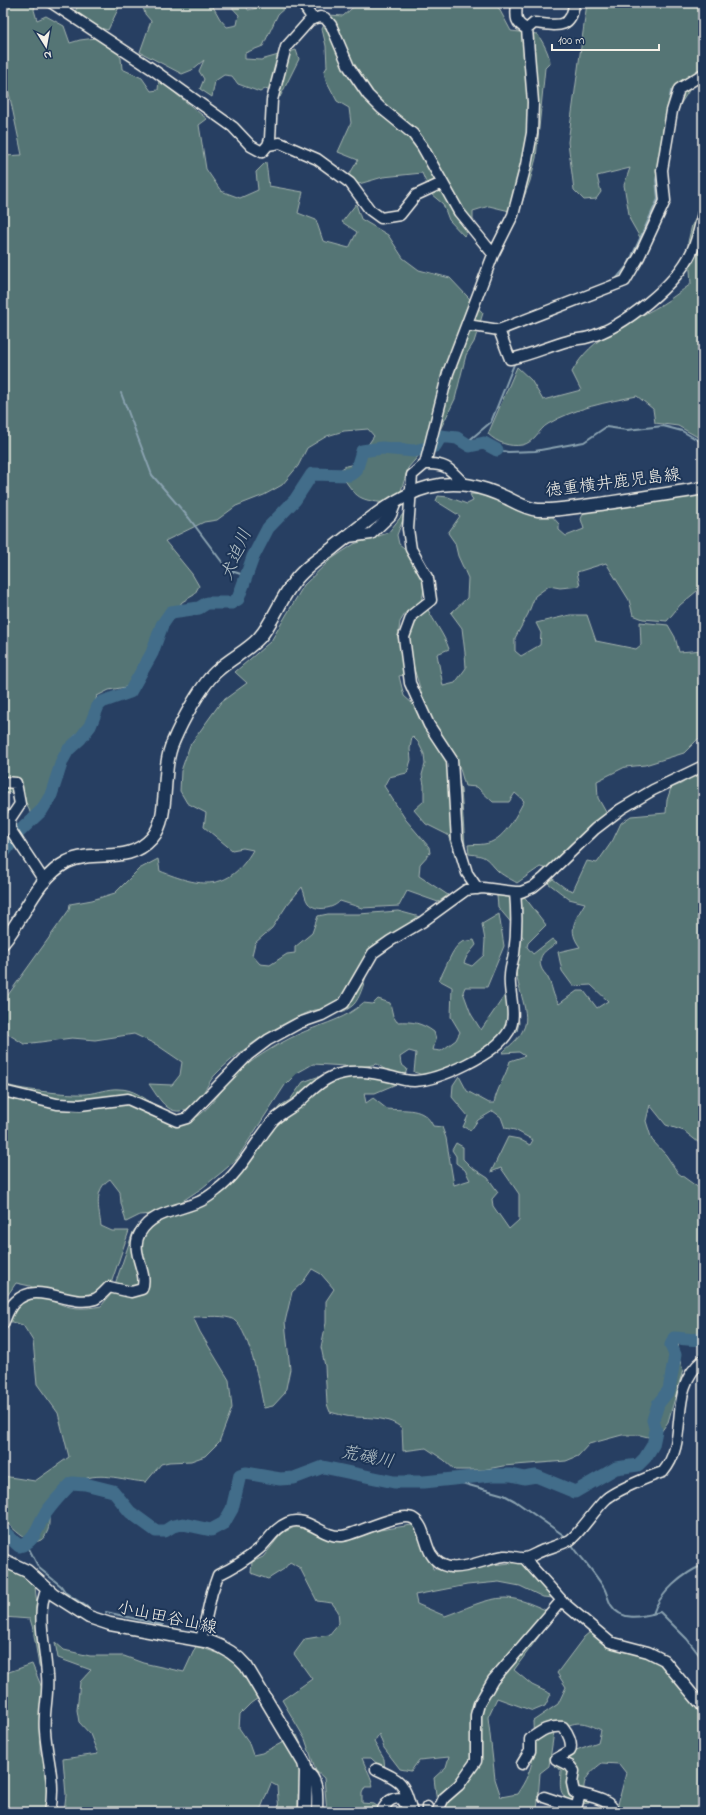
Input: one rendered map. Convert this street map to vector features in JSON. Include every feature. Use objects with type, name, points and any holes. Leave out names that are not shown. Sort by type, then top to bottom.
[{"type":"main road","name":"徳重横井鹿児島線","points":[[3,943],[45,882],[58,868],[69,861],[84,858],[114,856],[133,852],[152,838],[157,831],[162,815],[167,758],[172,743],[209,678],[254,643],[269,623],[286,592],[295,580],[348,537],[396,502],[423,488],[443,484],[464,484],[485,489],[531,509],[541,510],[577,507],[703,488]]},
{"type":"main road","name":"小山田谷山線","points":[[3,1560],[27,1571],[47,1589],[83,1613],[100,1621],[201,1640],[222,1647],[241,1660],[300,1755],[306,1771],[304,1810]]},
{"type":"street","points":[[52,3],[102,35],[233,127],[251,146],[262,152],[268,145],[272,100],[286,47],[297,33],[313,19],[320,17],[325,18],[331,25],[349,67],[368,95],[380,108],[413,134],[422,146],[459,212],[493,254]]},
{"type":"street","points":[[302,3],[313,19]]},
{"type":"street","points":[[517,3],[516,18],[520,26],[527,29]]},
{"type":"street","points":[[527,29],[534,24],[561,26],[568,22],[573,12],[574,3]]},
{"type":"street","points":[[478,889],[467,873],[457,840],[452,760],[429,724],[410,683],[404,637],[412,615],[432,600],[428,578],[411,549],[408,529],[409,494],[412,475],[425,464],[448,373],[493,254],[513,215],[526,165],[532,133],[533,102],[527,29]]},
{"type":"street","points":[[467,325],[499,330],[625,281],[639,257],[665,201],[662,170],[672,112],[679,89],[703,74]]},
{"type":"street","points":[[268,145],[280,143],[317,159],[350,183],[370,210],[381,218],[400,215],[416,195],[442,183]]},
{"type":"street","points":[[499,330],[510,359],[525,356],[569,340],[590,337],[616,324],[645,305],[664,289],[684,266],[693,250],[703,213]]},
{"type":"street","points":[[425,464],[438,463],[453,472],[464,484]]},
{"type":"street","points":[[3,1091],[57,1104],[80,1104],[128,1099],[177,1121],[187,1118],[248,1055],[268,1040],[299,1023],[322,1015],[344,1003],[373,954],[390,941],[422,922],[466,890],[478,889],[521,892],[532,887],[544,878],[595,829],[621,809],[653,790],[703,766]]},
{"type":"street","points":[[3,782],[16,783],[20,804],[10,819],[10,829],[45,882]]},
{"type":"street","points":[[3,1324],[14,1303],[23,1295],[40,1292],[81,1302],[97,1299],[110,1287],[131,1292],[142,1289],[145,1282],[137,1251],[137,1240],[148,1222],[157,1216],[202,1201],[216,1191],[244,1160],[272,1122],[282,1113],[294,1106],[317,1086],[331,1077],[357,1071],[414,1081],[432,1078],[464,1065],[498,1044],[509,1030],[513,1018],[510,998],[510,976],[514,955],[517,921],[515,892]]},
{"type":"street","points":[[524,1558],[571,1539],[607,1498],[663,1472],[669,1464],[676,1449],[679,1430],[678,1416],[683,1394],[689,1378],[703,1360]]},
{"type":"street","points":[[201,1640],[212,1592],[218,1575],[232,1569],[253,1554],[279,1528],[287,1523],[298,1521],[329,1535],[341,1536],[397,1518],[408,1517],[414,1519],[420,1526],[432,1554],[445,1566],[463,1567],[504,1556],[514,1555],[524,1558],[562,1601],[610,1642],[648,1652],[664,1660],[703,1707]]},
{"type":"street","points":[[47,1589],[42,1599],[41,1611],[47,1676],[45,1731],[53,1784],[50,1812]]},
{"type":"street","points":[[437,1812],[444,1798],[459,1785],[476,1761],[476,1715],[479,1704],[493,1680],[562,1601]]},
{"type":"street","points":[[522,1764],[530,1751],[530,1739],[545,1729],[551,1727],[562,1728],[567,1733],[572,1748],[570,1751],[556,1759],[570,1766],[574,1771],[572,1788],[574,1792],[608,1803],[613,1806],[615,1812]]},
{"type":"street","points":[[376,1769],[385,1773],[404,1786],[412,1812]]},
{"type":"street","points":[[306,1771],[312,1774],[316,1781],[317,1812]]},
{"type":"street","points":[[544,1797],[574,1807],[580,1794]]},
{"type":"street","points":[[383,1809],[390,1800],[401,1798],[412,1812]]},
{"type":"green space","points":[[3,3],[36,3],[34,10],[37,20],[46,16],[64,26],[70,43],[96,38],[116,51],[121,58],[122,69],[142,78],[151,91],[158,90],[159,80],[207,119],[199,125],[206,169],[221,191],[240,198],[258,190],[256,172],[266,162],[269,186],[303,192],[298,213],[316,220],[323,241],[349,248],[357,232],[342,222],[356,204],[361,219],[388,235],[403,258],[419,270],[450,278],[483,313],[474,342],[466,355],[455,399],[439,432],[408,468],[401,491],[387,503],[368,500],[357,495],[338,471],[346,466],[355,464],[374,436],[368,429],[344,431],[327,436],[307,448],[298,466],[282,485],[264,495],[236,506],[217,520],[204,522],[165,541],[192,574],[199,586],[194,595],[182,602],[146,655],[133,679],[126,687],[109,690],[97,696],[91,713],[84,726],[65,746],[49,791],[31,815],[27,804],[10,792],[3,796],[3,156],[22,155],[8,88],[3,41]]},
{"type":"green space","points":[[79,3],[121,3],[108,30],[100,28],[75,12]]},
{"type":"green space","points":[[142,3],[211,3],[220,19],[227,27],[237,25],[239,15],[228,3],[246,3],[248,10],[257,8],[257,3],[287,3],[286,7],[278,14],[263,46],[245,53],[245,59],[261,60],[296,50],[299,59],[280,97],[277,93],[265,89],[260,92],[238,84],[232,76],[224,75],[215,81],[212,97],[200,89],[204,79],[199,71],[204,60],[192,70],[182,74],[140,52],[151,21],[145,14]]},
{"type":"green space","points":[[358,3],[496,3],[511,31],[537,34],[549,56],[550,63],[545,68],[536,158],[530,181],[518,213],[489,206],[473,211],[473,223],[464,236],[449,220],[443,204],[431,194],[422,173],[383,177],[359,184],[349,175],[358,160],[338,152],[351,123],[349,108],[337,101],[326,80],[324,72],[327,67],[326,46],[322,29],[329,15],[343,16]]},
{"type":"green space","points":[[587,3],[678,3],[679,6],[703,4],[703,75],[695,81],[676,111],[658,219],[642,241],[630,220],[624,185],[630,168],[597,176],[601,192],[596,199],[584,200],[574,190],[568,142]]},
{"type":"green space","points":[[703,206],[703,440],[678,426],[655,423],[653,409],[637,396],[591,406],[558,418],[545,426],[530,442],[526,444],[504,444],[488,434],[517,367],[531,380],[543,400],[581,390],[572,372],[580,359],[590,349],[611,332],[661,305],[691,284],[688,242],[692,225]]},
{"type":"green space","points":[[703,492],[703,586],[680,605],[667,621],[643,619],[633,615],[629,600],[606,563],[577,572],[580,586],[560,588],[549,586],[535,596],[528,614],[515,638],[515,651],[521,656],[540,645],[541,633],[536,623],[570,615],[587,615],[596,641],[636,649],[641,645],[640,622],[668,625],[675,637],[679,652],[703,650],[703,734],[684,753],[645,765],[625,767],[597,781],[598,798],[607,814],[548,869],[540,867],[517,883],[498,871],[485,858],[469,854],[468,845],[484,844],[497,839],[508,827],[524,801],[515,793],[509,802],[493,802],[477,787],[465,786],[458,762],[429,717],[407,646],[409,624],[427,608],[449,649],[437,654],[443,686],[455,683],[466,668],[462,628],[451,613],[467,598],[468,578],[458,556],[455,543],[448,533],[460,516],[436,501],[438,496],[448,497],[467,504],[473,501],[470,494],[486,495],[503,503],[535,513],[550,514],[559,524],[559,530],[566,536],[584,529],[581,519],[585,509]]},
{"type":"green space","points":[[407,509],[397,535],[399,544],[408,551],[425,579],[423,595],[419,606],[406,612],[400,622],[398,637],[408,674],[399,676],[404,696],[413,704],[425,729],[438,743],[459,781],[466,860],[455,856],[448,835],[426,824],[414,810],[424,801],[424,785],[422,775],[425,764],[424,754],[418,742],[412,736],[410,749],[411,760],[407,773],[389,777],[384,786],[406,820],[429,847],[430,853],[420,864],[419,876],[448,895],[438,902],[407,891],[399,906],[362,908],[340,901],[329,908],[315,908],[308,903],[302,887],[287,905],[272,928],[255,943],[252,955],[260,964],[270,965],[287,954],[295,953],[295,947],[312,933],[318,916],[328,914],[359,914],[398,911],[420,917],[372,946],[363,987],[356,1002],[352,1006],[337,1013],[320,1010],[310,1011],[268,1033],[240,1052],[220,1070],[211,1080],[197,1101],[187,1109],[175,1111],[170,1109],[162,1102],[149,1084],[172,1085],[180,1075],[182,1062],[157,1045],[134,1034],[95,1040],[72,1038],[24,1044],[8,1034],[3,1028],[3,1002],[69,910],[70,904],[92,900],[115,893],[139,869],[158,859],[160,871],[188,881],[200,883],[212,883],[223,880],[234,874],[243,864],[253,850],[243,848],[232,850],[204,827],[206,813],[187,803],[180,791],[181,771],[190,745],[221,702],[247,683],[235,672],[271,641],[304,585],[330,560],[354,544],[388,533]]},
{"type":"green space","points":[[703,769],[703,1146],[684,1131],[666,1125],[650,1105],[646,1121],[652,1140],[666,1155],[678,1173],[703,1191],[703,1336],[686,1334],[679,1338],[678,1355],[683,1370],[668,1422],[656,1439],[640,1435],[622,1435],[589,1444],[578,1456],[566,1461],[503,1466],[482,1470],[455,1470],[444,1460],[426,1448],[403,1451],[402,1428],[397,1424],[380,1419],[349,1416],[330,1412],[327,1404],[325,1366],[321,1347],[326,1323],[326,1301],[334,1289],[321,1274],[312,1269],[303,1282],[292,1292],[285,1322],[290,1369],[285,1393],[273,1406],[264,1408],[253,1358],[243,1332],[237,1323],[226,1317],[193,1317],[200,1332],[229,1380],[232,1408],[219,1442],[205,1456],[191,1461],[161,1464],[146,1482],[105,1476],[89,1477],[82,1480],[65,1492],[53,1505],[48,1530],[44,1538],[38,1541],[32,1541],[13,1529],[3,1519],[3,1476],[35,1481],[69,1457],[58,1413],[37,1384],[33,1341],[23,1325],[8,1321],[10,1299],[18,1292],[28,1289],[55,1302],[71,1307],[89,1308],[101,1306],[112,1293],[133,1232],[139,1224],[181,1206],[215,1185],[233,1168],[252,1156],[273,1131],[277,1123],[272,1116],[280,1106],[290,1100],[303,1082],[317,1077],[342,1078],[361,1074],[374,1068],[401,1082],[375,1093],[364,1093],[366,1103],[373,1098],[387,1109],[419,1112],[425,1115],[433,1126],[442,1127],[446,1138],[454,1185],[470,1180],[465,1170],[456,1163],[456,1156],[452,1150],[456,1143],[463,1147],[463,1159],[471,1167],[488,1178],[498,1192],[492,1199],[493,1206],[509,1229],[519,1220],[519,1194],[501,1168],[491,1172],[508,1137],[519,1139],[530,1145],[533,1140],[515,1130],[505,1128],[501,1117],[493,1111],[478,1120],[471,1130],[463,1127],[468,1116],[452,1097],[453,1085],[459,1076],[467,1091],[489,1103],[494,1103],[510,1061],[525,1056],[519,1052],[502,1053],[519,1036],[525,1024],[525,1009],[518,984],[516,968],[520,940],[524,938],[498,907],[497,896],[492,894],[523,895],[546,925],[528,943],[527,947],[533,954],[552,939],[557,943],[544,952],[540,962],[559,1004],[577,991],[584,991],[597,1008],[608,1001],[591,985],[573,986],[562,971],[558,952],[580,947],[576,941],[573,930],[578,915],[585,903],[569,899],[548,883],[553,879],[565,888],[573,891],[587,861],[597,863],[613,840],[621,823],[631,816],[666,813],[667,800],[671,788],[681,784]]},
{"type":"green space","points":[[499,914],[504,946],[487,987],[465,987],[463,992],[471,1014],[481,1030],[505,995],[516,998],[519,1023],[517,1031],[509,1039],[485,1055],[426,1076],[414,1072],[416,1053],[409,1051],[400,1057],[401,1064],[407,1069],[405,1075],[387,1071],[377,1064],[362,1067],[313,1064],[297,1073],[285,1085],[236,1160],[202,1188],[178,1204],[153,1214],[140,1215],[126,1222],[120,1192],[110,1179],[105,1183],[101,1189],[98,1200],[101,1226],[112,1231],[129,1231],[107,1295],[99,1304],[85,1306],[66,1304],[30,1286],[16,1283],[3,1302],[3,1083],[8,1086],[30,1090],[69,1094],[86,1094],[115,1089],[129,1090],[147,1099],[172,1116],[193,1118],[204,1112],[234,1076],[255,1059],[297,1035],[336,1020],[350,1013],[363,1003],[373,1004],[378,999],[390,1003],[393,1016],[397,1022],[417,1023],[434,1032],[436,1039],[433,1050],[441,1051],[456,1040],[460,1032],[451,1017],[452,987],[439,980],[455,948],[462,942],[474,940],[476,945],[467,956],[464,963],[472,966],[484,955],[485,940],[482,924]]},
{"type":"green space","points":[[418,1524],[430,1556],[433,1569],[450,1570],[519,1562],[534,1569],[564,1599],[543,1597],[520,1586],[499,1582],[467,1585],[415,1595],[417,1604],[445,1616],[482,1602],[505,1598],[522,1601],[550,1612],[548,1624],[514,1670],[532,1685],[551,1694],[545,1706],[533,1711],[497,1698],[488,1717],[495,1779],[501,1797],[517,1794],[523,1784],[531,1767],[534,1742],[533,1721],[558,1704],[566,1687],[557,1673],[584,1637],[596,1627],[615,1638],[661,1657],[703,1700],[703,1812],[616,1812],[626,1773],[619,1764],[602,1763],[588,1776],[585,1781],[584,1791],[589,1803],[574,1805],[563,1794],[560,1787],[561,1770],[554,1766],[560,1756],[598,1742],[601,1730],[587,1724],[577,1723],[554,1732],[549,1766],[540,1773],[537,1812],[438,1812],[434,1778],[446,1767],[449,1757],[419,1760],[411,1771],[400,1769],[384,1748],[379,1734],[374,1742],[384,1759],[385,1771],[371,1758],[362,1758],[373,1787],[365,1787],[362,1793],[362,1803],[374,1804],[380,1808],[379,1812],[327,1812],[324,1778],[316,1771],[305,1739],[282,1700],[312,1679],[294,1654],[305,1639],[329,1635],[339,1623],[338,1611],[332,1603],[317,1601],[300,1568],[290,1562],[284,1569],[268,1579],[251,1573],[252,1562],[263,1557],[282,1533],[297,1526],[343,1533],[351,1539],[380,1530]]},
{"type":"green space","points":[[3,1564],[17,1570],[29,1579],[35,1587],[45,1677],[39,1666],[30,1619],[3,1617]]},
{"type":"green space","points":[[55,1642],[64,1650],[90,1656],[124,1656],[143,1663],[184,1672],[196,1646],[248,1663],[266,1693],[251,1703],[240,1714],[239,1728],[248,1741],[253,1755],[262,1753],[297,1735],[309,1762],[311,1786],[298,1794],[298,1812],[279,1812],[277,1786],[271,1783],[261,1808],[252,1812],[64,1812],[66,1795],[63,1759],[98,1754],[90,1734],[79,1722],[77,1710],[80,1682],[91,1670],[58,1658]]},
{"type":"green space","points":[[32,1664],[45,1695],[48,1733],[40,1740],[40,1754],[53,1756],[57,1786],[53,1812],[3,1812],[3,1674]]},
{"type":"waterway","points":[[669,104],[671,91],[676,89]]},
{"type":"waterway","points":[[610,281],[616,279],[628,265],[658,199],[656,180],[658,171]]},
{"type":"waterway","points":[[509,329],[507,337],[510,344]]},
{"type":"waterway","points":[[466,443],[491,422],[515,362]]},
{"type":"waterway","points":[[121,393],[152,475],[189,518],[228,570],[247,576]]},
{"type":"waterway","points":[[497,450],[508,452],[535,451],[584,442],[606,427],[627,430],[663,426],[682,431],[703,443]]},
{"type":"waterway","name":"犬迫川","points":[[3,854],[19,832],[42,810],[51,795],[62,761],[68,750],[80,739],[90,726],[98,706],[102,702],[130,692],[152,653],[162,625],[171,612],[199,608],[207,603],[231,603],[238,599],[253,557],[268,528],[295,500],[312,474],[349,475],[356,471],[362,451],[382,448],[414,451],[435,446],[441,436],[457,438],[470,446],[484,443],[497,450]]},
{"type":"waterway","name":"荒磯川","points":[[3,1531],[19,1546],[29,1541],[45,1514],[72,1483],[85,1484],[113,1491],[130,1512],[156,1531],[165,1531],[173,1526],[183,1524],[211,1530],[224,1523],[232,1509],[240,1475],[246,1473],[280,1479],[294,1478],[323,1467],[394,1482],[424,1482],[492,1475],[511,1475],[524,1478],[536,1476],[575,1492],[616,1468],[638,1465],[645,1458],[653,1445],[656,1431],[653,1420],[658,1404],[669,1390],[675,1355],[671,1345],[674,1338],[698,1340],[702,1339],[703,1336]]},
{"type":"waterway","points":[[451,1480],[504,1495],[515,1501],[566,1537]]},
{"type":"waterway","points":[[27,1545],[39,1568],[61,1586],[66,1593],[89,1608]]},
{"type":"waterway","points":[[572,1545],[593,1571],[605,1590],[611,1605],[616,1611],[621,1614],[634,1617],[660,1612],[687,1639],[703,1660]]},
{"type":"waterway","points":[[653,1614],[656,1606],[666,1591],[680,1578],[703,1565]]},
{"type":"waterway","points":[[106,1612],[163,1625]]}]
